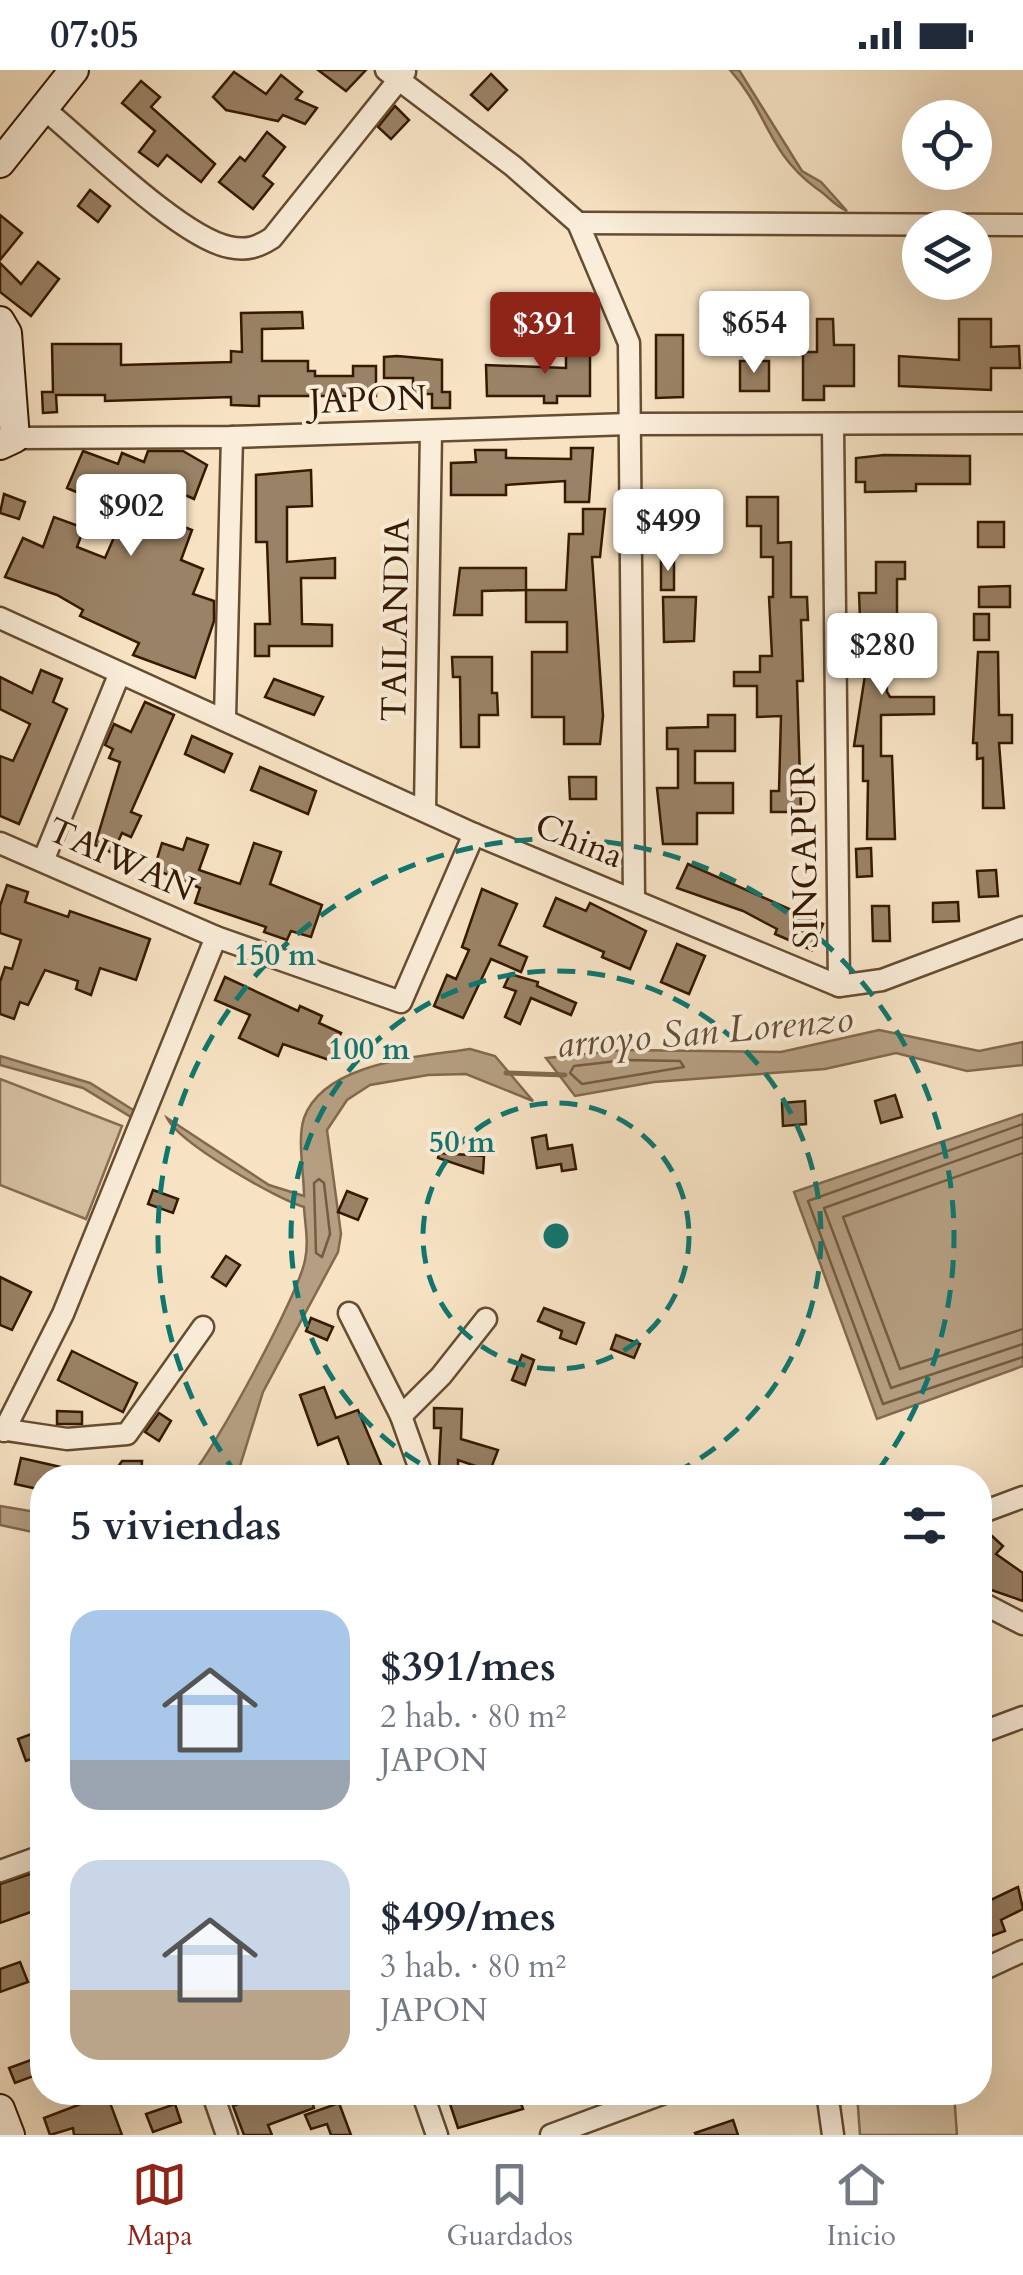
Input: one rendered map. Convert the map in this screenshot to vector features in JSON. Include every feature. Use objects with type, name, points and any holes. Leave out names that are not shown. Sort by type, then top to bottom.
[{"type":"street","points":[[0,162],[74,70]]},
{"type":"street","points":[[43,108],[193,232],[227,247],[255,249],[272,238],[397,73],[578,223],[628,343],[634,899]]},
{"type":"street","points":[[578,223],[1023,225]]},
{"type":"street","points":[[0,321],[6,334],[7,442]]},
{"type":"street","name":"JAPON","points":[[7,442],[629,424],[1023,423]]},
{"type":"street","name":"SINGAPUR","points":[[833,426],[839,986]]},
{"type":"street","name":"TAILANDIA","points":[[425,810],[431,430]]},
{"type":"street","points":[[224,718],[232,437]]},
{"type":"street","name":"China","points":[[0,618],[474,834],[839,986]]},
{"type":"street","points":[[43,860],[119,675]]},
{"type":"street","name":"TAIWAN","points":[[0,843],[216,937],[401,1002],[474,834]]},
{"type":"street","points":[[839,986],[882,980],[1023,928]]},
{"type":"street","points":[[203,1326],[127,1434],[67,1438],[2,1430],[63,1314],[216,937]]},
{"type":"street","points":[[349,1313],[401,1416],[418,1465]]},
{"type":"street","points":[[401,1416],[441,1376],[486,1318]]},
{"type":"street","points":[[992,1509],[1023,1497]]},
{"type":"street","points":[[992,1608],[1023,1624]]},
{"type":"street","points":[[992,1729],[1023,1717]]},
{"type":"street","points":[[0,1871],[30,1860]]},
{"type":"street","points":[[992,1965],[1023,1951]]},
{"type":"street","points":[[217,2105],[227,2135]]},
{"type":"street","points":[[427,2105],[437,2135]]},
{"type":"street","points":[[551,2135],[627,2105]]},
{"type":"street","points":[[829,2105],[833,2135]]},
{"type":"street","points":[[0,2110],[10,2135]]},
{"type":"shaded area","points":[[0,1079],[122,1126],[86,1219],[0,1185]]},
{"type":"shaded area","points":[[858,2105],[955,2105],[957,2135],[860,2135]]},
{"type":"water","points":[[730,70],[739,70],[802,171],[821,182],[847,211],[787,160]]},
{"type":"water","points":[[879,1030],[979,1051],[1023,1042],[1023,1065],[967,1071],[896,1053],[825,1069],[654,1082],[575,1096],[546,1058],[625,1050],[781,1052]]},
{"type":"water","points":[[470,1049],[495,1056],[533,1101],[466,1074],[428,1075],[370,1085],[347,1100],[327,1130],[341,1234],[338,1252],[263,1392],[240,1465],[200,1465],[272,1337],[299,1278],[307,1247],[304,1207],[208,1155],[167,1118],[269,1185],[304,1196],[302,1127],[315,1099],[352,1074],[401,1060]]},
{"type":"water","points":[[0,1056],[90,1083],[138,1113],[136,1120],[83,1088],[0,1065]]},
{"type":"water","points":[[1023,1114],[1023,1366],[877,1419],[794,1192]]},
{"type":"water","points":[[0,1506],[30,1511],[30,1531],[0,1525]]},
{"type":"building","points":[[318,70],[366,70],[346,91]]},
{"type":"building","points":[[234,72],[266,94],[281,75],[302,92],[296,99],[317,108],[305,124],[283,115],[278,121],[226,110],[213,97]]},
{"type":"building","points":[[491,74],[507,90],[488,110],[471,95]]},
{"type":"building","points":[[141,81],[160,97],[151,107],[215,164],[201,182],[167,155],[158,166],[139,152],[155,131],[122,103]]},
{"type":"building","points":[[395,106],[409,120],[391,139],[378,127]]},
{"type":"building","points":[[267,132],[285,147],[263,176],[273,184],[253,209],[219,182],[240,157],[245,161]]},
{"type":"building","points":[[90,190],[110,206],[98,222],[78,206]]},
{"type":"building","points":[[0,215],[22,233],[0,260]]},
{"type":"building","points":[[38,262],[59,279],[31,316],[0,292],[0,263],[21,284]]},
{"type":"building","points":[[302,312],[303,328],[262,329],[262,361],[308,361],[308,371],[315,371],[315,376],[353,376],[353,366],[376,366],[376,396],[259,396],[259,406],[231,405],[231,397],[105,401],[105,395],[56,395],[57,412],[43,413],[42,392],[53,392],[52,344],[121,344],[121,365],[231,362],[231,351],[242,352],[241,313]]},
{"type":"building","points":[[817,319],[833,319],[834,345],[854,345],[854,386],[824,386],[824,400],[803,400],[803,352],[817,352]]},
{"type":"building","points":[[959,319],[991,319],[991,347],[1019,346],[1020,368],[991,368],[991,390],[899,386],[899,356],[959,360]]},
{"type":"building","points":[[656,335],[683,335],[683,397],[656,398]]},
{"type":"building","points":[[566,341],[590,341],[590,396],[557,396],[557,403],[544,403],[544,396],[487,396],[486,365],[566,368]]},
{"type":"building","points":[[384,357],[442,360],[442,392],[450,392],[450,408],[432,408],[432,394],[413,394],[413,378],[384,378]]},
{"type":"building","points":[[740,361],[769,361],[769,391],[740,391]]},
{"type":"building","points":[[571,448],[593,448],[589,502],[565,502],[565,481],[506,485],[506,495],[451,495],[451,463],[476,462],[475,450],[506,450],[506,458],[571,459]]},
{"type":"building","points":[[83,451],[118,464],[122,453],[144,462],[148,451],[183,451],[207,465],[194,499],[183,494],[171,522],[192,530],[181,560],[203,569],[193,594],[214,601],[214,621],[195,678],[133,655],[139,643],[80,616],[83,610],[57,595],[5,577],[23,538],[43,547],[54,517],[84,528],[77,547],[105,558],[126,510],[97,495],[95,500],[67,488]]},
{"type":"building","points":[[970,456],[970,484],[916,484],[916,491],[865,492],[865,482],[856,482],[856,458]]},
{"type":"building","points":[[311,470],[312,506],[287,507],[287,562],[335,558],[335,578],[301,578],[302,624],[332,625],[332,646],[269,646],[269,656],[255,656],[255,624],[270,624],[267,542],[256,542],[256,475]]},
{"type":"building","points":[[4,494],[25,502],[19,519],[0,513]]},
{"type":"building","points":[[747,497],[778,497],[778,543],[791,542],[791,597],[807,597],[808,620],[801,620],[803,681],[797,681],[801,812],[771,812],[771,791],[779,791],[781,716],[757,717],[757,686],[734,686],[734,672],[760,672],[760,656],[772,656],[769,597],[773,597],[773,557],[761,557],[761,526],[747,526]]},
{"type":"building","points":[[583,509],[605,509],[600,557],[592,557],[603,716],[600,744],[564,744],[564,717],[532,717],[532,652],[567,652],[567,622],[526,622],[526,590],[566,590],[569,534],[583,534]]},
{"type":"building","points":[[978,522],[1004,522],[1004,547],[978,547]]},
{"type":"building","points":[[661,558],[674,558],[674,590],[661,590]]},
{"type":"building","points":[[876,562],[905,562],[905,579],[897,579],[897,651],[886,651],[887,692],[890,697],[934,697],[934,714],[881,715],[881,756],[892,756],[895,839],[867,839],[868,781],[863,781],[863,746],[854,746],[866,669],[866,619],[860,619],[859,593],[876,593]]},
{"type":"building","points":[[460,568],[526,568],[526,590],[482,591],[482,615],[454,615]]},
{"type":"building","points":[[1010,586],[1010,607],[979,607],[979,587]]},
{"type":"building","points":[[663,597],[696,597],[694,641],[664,642]]},
{"type":"building","points":[[974,614],[989,614],[989,640],[974,640]]},
{"type":"building","points":[[978,652],[998,652],[999,715],[1012,715],[1012,743],[999,743],[1004,808],[983,808],[983,758],[977,759],[977,743],[973,743]]},
{"type":"building","points":[[452,657],[492,657],[492,693],[497,693],[498,715],[479,715],[479,747],[461,747],[460,677],[453,677]]},
{"type":"building","points":[[41,670],[62,679],[53,702],[67,709],[19,824],[0,816],[0,756],[13,761],[30,724],[0,709],[0,677],[32,693]]},
{"type":"building","points":[[274,679],[323,697],[314,715],[265,697]]},
{"type":"building","points":[[145,702],[174,715],[131,812],[141,816],[131,837],[122,833],[113,853],[95,845],[120,762],[109,758],[113,749],[105,745],[114,724],[131,732]]},
{"type":"building","points":[[708,715],[735,715],[735,751],[695,751],[695,783],[733,783],[733,813],[697,813],[697,844],[663,844],[657,788],[678,788],[678,749],[667,749],[667,728],[708,727]]},
{"type":"building","points":[[192,736],[232,754],[224,772],[185,754]]},
{"type":"building","points":[[260,767],[316,791],[308,814],[251,790]]},
{"type":"building","points":[[569,777],[596,777],[596,799],[570,799]]},
{"type":"building","points":[[187,838],[208,845],[199,870],[240,884],[254,843],[281,852],[270,884],[322,905],[311,937],[291,931],[287,940],[264,932],[266,927],[195,903],[200,888],[154,869],[162,843],[183,850]]},
{"type":"building","points":[[871,848],[872,876],[857,877],[856,849]]},
{"type":"building","points":[[688,864],[823,924],[812,950],[775,934],[777,929],[743,911],[677,888]]},
{"type":"building","points":[[996,870],[998,896],[979,897],[977,871]]},
{"type":"building","points":[[7,885],[28,892],[25,902],[68,917],[70,911],[150,939],[136,980],[100,968],[91,995],[76,989],[78,981],[45,970],[28,1005],[20,1002],[14,1019],[0,1014],[0,982],[5,967],[12,969],[21,940],[0,933],[0,906]]},
{"type":"building","points":[[482,889],[517,904],[499,945],[527,957],[521,972],[491,959],[463,1018],[434,1006],[447,975],[456,979],[469,950],[462,947]]},
{"type":"building","points":[[556,898],[586,911],[590,903],[646,931],[630,969],[602,957],[604,952],[544,926]]},
{"type":"building","points":[[958,902],[959,921],[933,922],[933,903]]},
{"type":"building","points":[[872,906],[889,906],[890,941],[873,941]]},
{"type":"building","points":[[677,944],[705,956],[689,994],[661,982]]},
{"type":"building","points":[[510,974],[538,982],[537,986],[576,1003],[571,1015],[531,998],[520,1024],[505,1017],[516,991],[504,987]]},
{"type":"building","points":[[225,977],[298,1011],[300,1006],[322,1016],[319,1023],[341,1033],[329,1060],[283,1044],[278,1056],[239,1038],[250,1015],[215,1000]]},
{"type":"building","points":[[895,1095],[902,1117],[881,1123],[875,1101]]},
{"type":"building","points":[[805,1101],[806,1124],[783,1126],[782,1103]]},
{"type":"building","points":[[546,1135],[548,1149],[572,1145],[576,1169],[562,1171],[561,1164],[537,1168],[532,1138]]},
{"type":"building","points":[[439,1153],[484,1156],[483,1173],[438,1158]]},
{"type":"building","points":[[153,1190],[178,1199],[173,1213],[148,1204]]},
{"type":"building","points":[[347,1191],[367,1199],[358,1220],[338,1212]]},
{"type":"building","points":[[226,1256],[240,1265],[226,1286],[212,1277]]},
{"type":"building","points":[[0,1277],[31,1292],[12,1330],[0,1325]]},
{"type":"building","points":[[544,1308],[584,1323],[576,1344],[560,1338],[562,1331],[538,1321]]},
{"type":"building","points":[[311,1318],[333,1327],[327,1340],[306,1331]]},
{"type":"building","points":[[616,1335],[640,1344],[634,1358],[611,1349]]},
{"type":"building","points":[[72,1351],[137,1383],[123,1412],[58,1380]]},
{"type":"building","points":[[522,1355],[534,1360],[525,1385],[512,1380]]},
{"type":"building","points":[[324,1387],[336,1418],[358,1410],[381,1465],[348,1465],[338,1437],[318,1445],[300,1395]]},
{"type":"building","points":[[434,1408],[462,1409],[461,1439],[498,1450],[492,1465],[458,1460],[458,1465],[439,1465],[441,1428],[434,1428]]},
{"type":"building","points":[[57,1411],[82,1412],[82,1424],[57,1424]]},
{"type":"building","points":[[159,1413],[171,1421],[159,1441],[145,1432]]},
{"type":"building","points":[[21,1458],[52,1465],[30,1465],[30,1487],[15,1484]]},
{"type":"building","points":[[122,1461],[142,1461],[142,1465],[119,1465]]},
{"type":"building","points":[[992,1536],[1003,1546],[996,1554],[1023,1573],[1023,1601],[992,1590]]},
{"type":"building","points":[[30,1734],[30,1760],[26,1761],[18,1739]]},
{"type":"building","points":[[30,1874],[30,1912],[0,1923],[0,1884]]},
{"type":"building","points":[[1018,1887],[1023,1909],[1001,1920],[1005,1931],[992,1936],[992,1899]]},
{"type":"building","points":[[20,1962],[28,1982],[0,1992],[0,1969]]},
{"type":"building","points":[[30,2060],[30,2077],[15,2083],[9,2068]]},
{"type":"building","points":[[78,2105],[111,2105],[122,2135],[74,2135],[73,2128],[50,2135],[44,2118]]},
{"type":"building","points":[[175,2105],[181,2122],[153,2132],[146,2114]]},
{"type":"building","points":[[340,2105],[351,2135],[331,2135],[327,2124],[311,2129],[305,2115]]},
{"type":"building","points":[[450,2105],[522,2105],[523,2109],[458,2128]]},
{"type":"building","points":[[233,2106],[314,2108],[268,2125],[272,2135],[244,2135]]},
{"type":"building","points":[[733,2120],[738,2135],[695,2133]]},
{"type":"waterway","name":"arroyo San Lorenzo","points":[[506,1073],[565,1075]]}]
